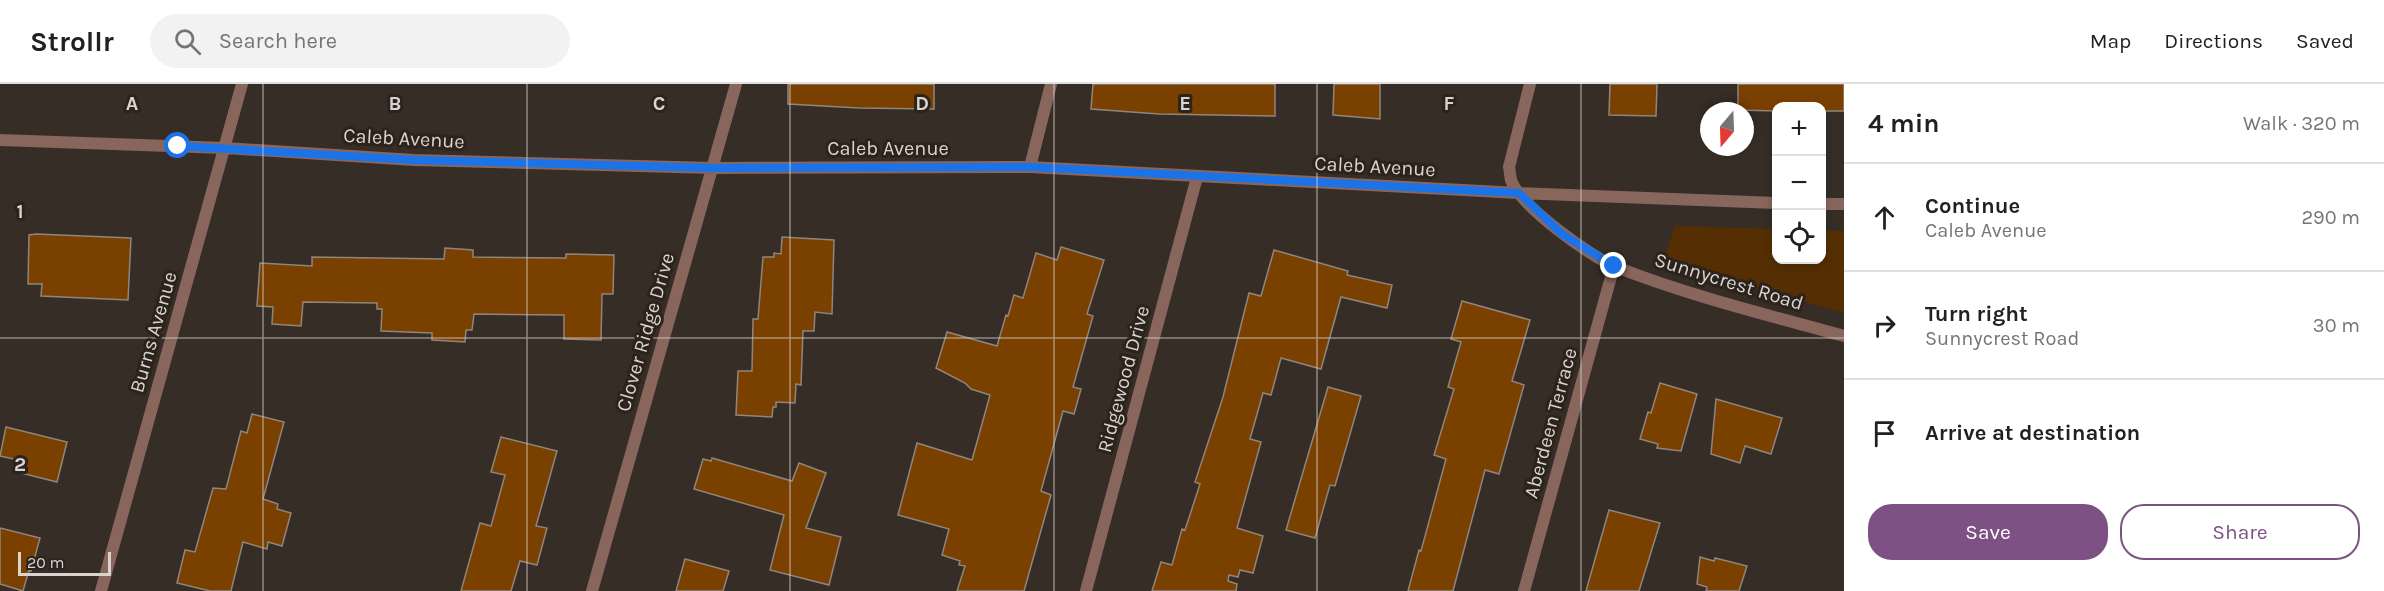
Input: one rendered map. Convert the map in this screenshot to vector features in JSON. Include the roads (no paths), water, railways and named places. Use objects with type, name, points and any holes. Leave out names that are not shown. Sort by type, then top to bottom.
[{"type":"street","name":"Burns Avenue","points":[[101,591],[242,84]]},
{"type":"street","name":"Clover Ridge Drive","points":[[592,591],[736,84]]},
{"type":"street","points":[[1030,167],[1051,84]]},
{"type":"street","points":[[1519,193],[1511,181],[1509,167],[1530,84]]},
{"type":"street","name":"Caleb Avenue","points":[[0,140],[225,148],[414,160],[712,168],[1030,167],[1519,193],[1772,203]]},
{"type":"street","name":"Ridgewood Drive","points":[[1086,591],[1197,177]]},
{"type":"street","name":"Sunnycrest Road","points":[[1519,193],[1562,234],[1614,266],[1712,299],[1844,336]]},
{"type":"street","points":[[1826,204],[1844,204]]},
{"type":"street","name":"Aberdeen Terrace","points":[[1524,591],[1614,266]]}]
